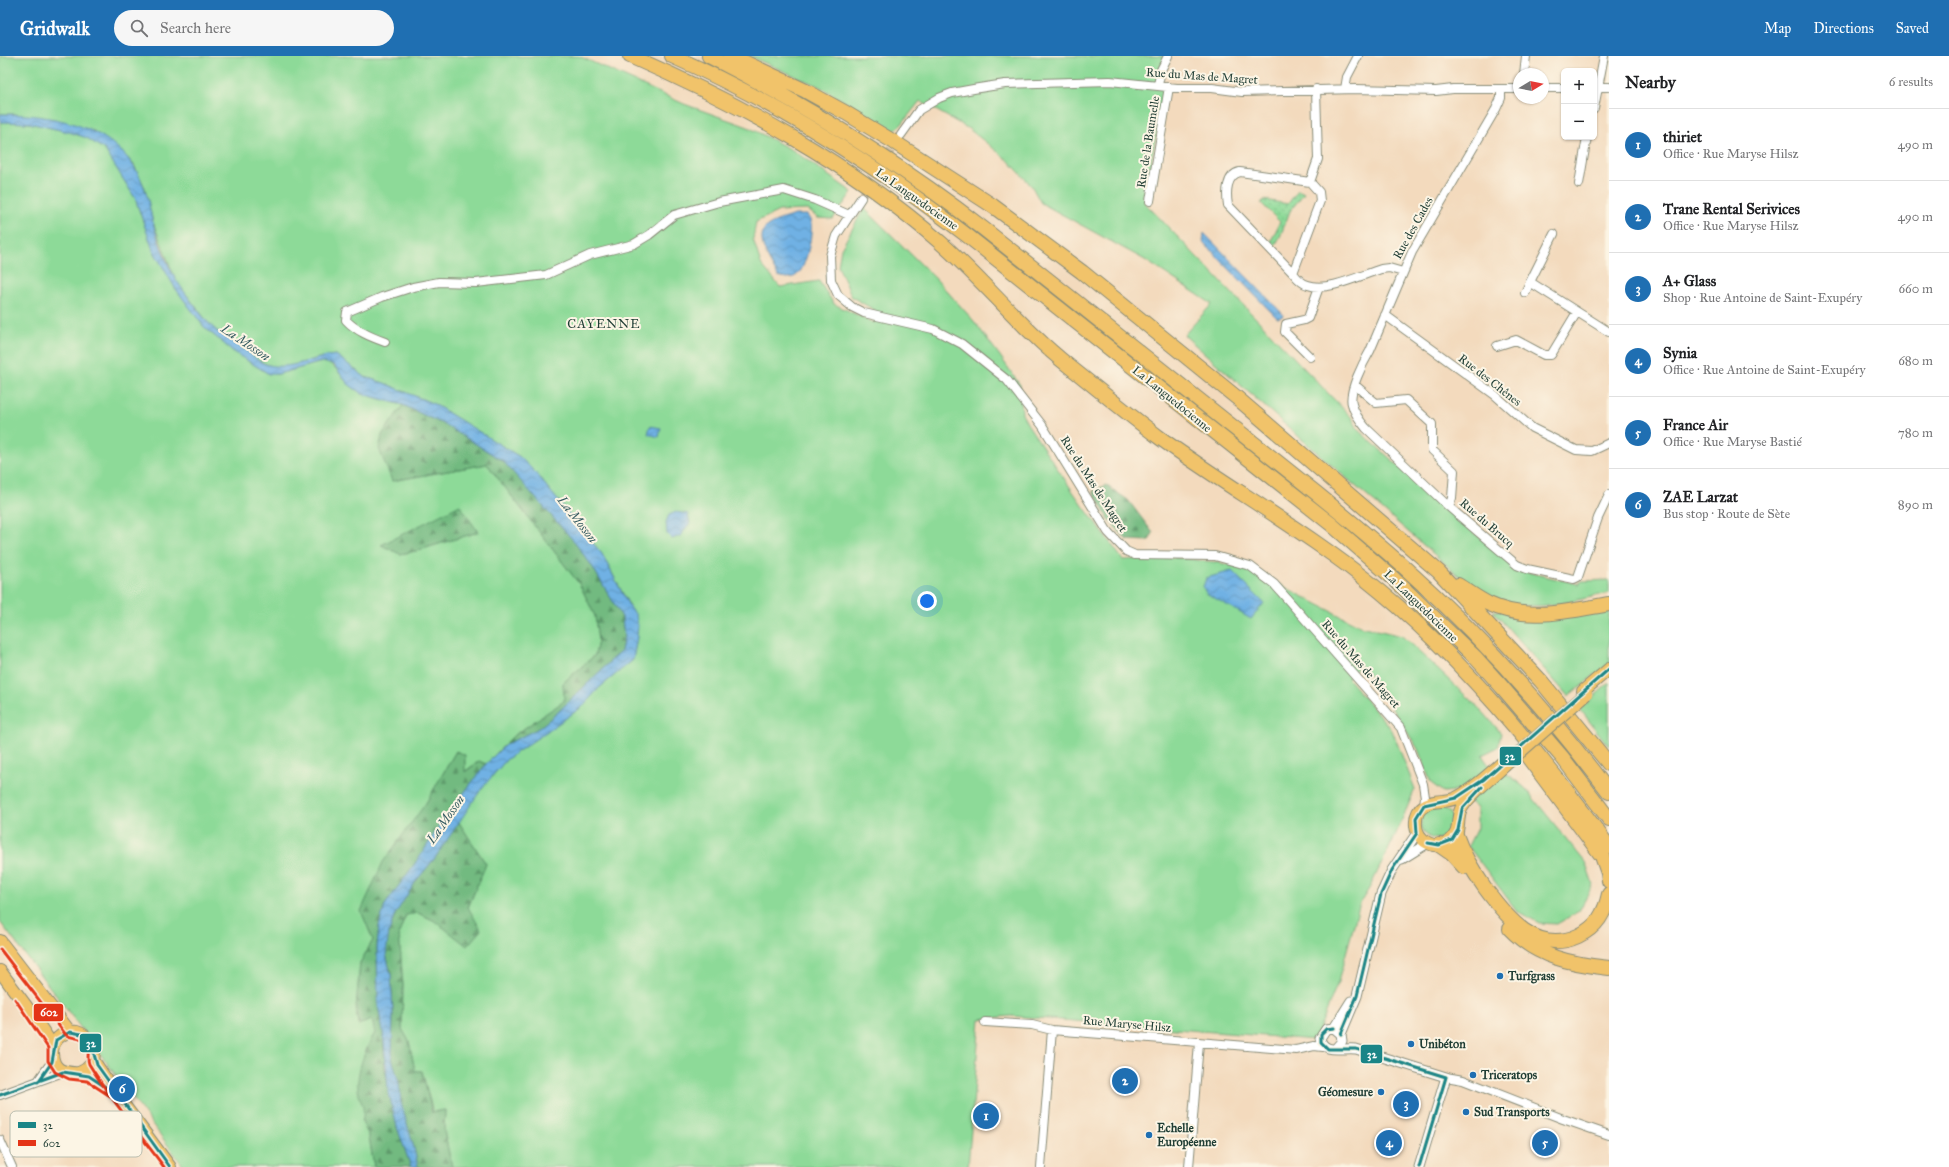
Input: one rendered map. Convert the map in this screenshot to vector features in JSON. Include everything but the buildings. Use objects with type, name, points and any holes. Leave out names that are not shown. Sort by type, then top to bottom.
[{"type":"highway","points":[[630,56],[709,92],[804,145],[857,179],[916,223],[966,266],[1066,364],[1159,437],[1348,565],[1402,610],[1476,684],[1543,761],[1609,847]]},
{"type":"highway","name":"La Languedocienne","points":[[672,56],[717,77],[788,115],[862,161],[918,199],[999,261],[1330,524],[1394,580],[1475,657],[1562,757],[1609,819]]},
{"type":"highway","name":"La Languedocienne","points":[[709,56],[771,88],[825,119],[929,188],[984,229],[1343,514],[1410,573],[1475,635],[1533,699],[1578,752],[1609,792]]},
{"type":"highway","points":[[731,56],[806,91],[846,113],[993,206],[1082,272],[1236,397],[1439,572],[1541,681],[1609,764]]},
{"type":"highway","points":[[1439,572],[1488,604],[1521,614],[1557,613],[1609,604]]},
{"type":"highway","points":[[1476,684],[1602,856],[1608,873],[1609,882]]},
{"type":"highway","points":[[1456,835],[1470,866],[1499,906],[1513,923],[1541,939],[1568,940],[1585,932],[1600,920],[1607,905],[1609,894]]},
{"type":"highway","points":[[1433,844],[1458,860],[1500,918],[1524,942],[1538,951],[1557,959],[1609,968]]},
{"type":"main road","points":[[1503,765],[1456,798],[1424,806],[1416,818],[1417,833],[1433,844],[1447,843],[1456,835],[1462,809],[1471,797],[1503,765],[1609,669]]},
{"type":"main road","points":[[1585,692],[1609,674]]},
{"type":"main road","points":[[1439,802],[1453,808],[1459,819]]},
{"type":"main road","points":[[0,941],[70,1032]]},
{"type":"main road","points":[[0,972],[26,1006],[53,1046],[53,1060],[59,1069],[63,1072],[89,1076],[115,1094]]},
{"type":"main road","points":[[53,1046],[60,1037],[70,1032],[83,1034],[91,1041],[94,1050],[93,1060],[87,1069],[76,1074]]},
{"type":"main road","points":[[93,1060],[128,1111]]},
{"type":"main road","points":[[142,1130],[170,1167]]},
{"type":"street","points":[[1158,85],[1161,70],[1168,56]]},
{"type":"street","points":[[1345,90],[1347,77],[1358,56]]},
{"type":"street","points":[[1525,68],[1526,56]]},
{"type":"street","points":[[1597,83],[1604,56]]},
{"type":"street","name":"Rue du Mas de Magret","points":[[901,135],[919,110],[952,93],[979,88],[1030,83],[1110,81],[1169,87],[1212,88],[1242,92],[1316,89],[1436,91],[1453,89],[1513,88]]},
{"type":"street","name":"Rue de la Baumelle","points":[[1150,201],[1169,87]]},
{"type":"street","points":[[1597,87],[1609,87]]},
{"type":"street","points":[[1549,88],[1561,88]]},
{"type":"street","points":[[1310,182],[1318,159],[1316,89]]},
{"type":"street","name":"Rue des Cades","points":[[1355,385],[1362,364],[1370,351],[1403,272],[1420,237],[1496,110],[1501,98],[1501,89]]},
{"type":"street","points":[[1579,184],[1586,140]]},
{"type":"street","points":[[1293,273],[1320,200],[1319,192],[1310,182],[1240,172],[1233,175],[1228,181],[1228,205],[1293,273],[1306,285],[1319,287],[1333,285],[1388,268],[1403,272]]},
{"type":"street","points":[[385,342],[352,327],[346,320],[347,312],[382,297],[439,282],[476,283],[546,275],[590,255],[634,244],[649,235],[674,215],[719,202],[784,190],[815,200],[849,215]]},
{"type":"street","name":"Rue du Mas de Magret","points":[[861,198],[836,236],[830,256],[831,280],[838,294],[852,307],[864,313],[933,329],[943,334],[962,344],[1007,380],[1042,425],[1108,532],[1126,551],[1135,554],[1215,556],[1250,566],[1274,584],[1401,728],[1423,784],[1425,798],[1424,806]]},
{"type":"street","points":[[1525,293],[1554,234]]},
{"type":"street","points":[[1530,282],[1609,332]]},
{"type":"street","points":[[1310,357],[1285,332],[1284,328],[1286,324],[1308,318],[1319,287]]},
{"type":"street","points":[[1497,346],[1516,340],[1544,356],[1551,355],[1577,312]]},
{"type":"street","name":"Rue des Chênes","points":[[1385,315],[1495,395],[1532,428],[1576,450],[1592,451],[1609,443]]},
{"type":"street","points":[[1355,385],[1376,403],[1406,400],[1430,421],[1433,426],[1432,450],[1454,471],[1452,498],[1449,507]]},
{"type":"street","name":"Rue du Brucq","points":[[1355,385],[1351,402],[1361,421],[1449,507],[1517,566],[1574,579],[1578,577],[1598,518],[1609,495]]},
{"type":"street","name":"Rue du Mas de Magret","points":[[1423,784],[1439,802]]},
{"type":"street","points":[[1335,1049],[1342,1037],[1360,986],[1381,894],[1392,870],[1417,833]]},
{"type":"street","points":[[1399,861],[1433,844]]},
{"type":"street","points":[[1334,1028],[1360,986]]},
{"type":"street","name":"Rue Maryse Hilsz","points":[[985,1022],[1032,1025],[1052,1030],[1199,1043],[1289,1049],[1322,1042]]},
{"type":"street","points":[[1334,1028],[1356,1049]]},
{"type":"street","points":[[1334,1028],[1326,1029],[1322,1042],[1328,1049],[1356,1049],[1446,1077],[1463,1080],[1563,1119],[1609,1135]]},
{"type":"street","points":[[1041,1167],[1052,1030]]},
{"type":"street","points":[[1189,1167],[1199,1043]]},
{"type":"street","points":[[38,1082],[53,1060]]},
{"type":"street","points":[[0,1095],[63,1072]]},
{"type":"street","points":[[1419,1167],[1446,1077]]},
{"type":"street","points":[[0,1140],[12,1167]]},
{"type":"green space","points":[[0,56],[579,56],[684,104],[748,127],[794,151],[852,192],[833,219],[818,218],[808,210],[779,211],[756,222],[753,239],[761,264],[780,287],[819,281],[834,304],[874,323],[876,311],[852,297],[838,266],[841,249],[864,208],[935,278],[973,320],[1000,356],[1020,385],[1022,414],[1028,425],[1078,499],[1123,560],[1169,557],[1215,562],[1250,569],[1360,626],[1402,636],[1483,712],[1501,733],[1498,747],[1482,755],[1488,764],[1510,776],[1525,788],[1585,862],[1593,885],[1579,911],[1557,924],[1539,923],[1517,911],[1468,846],[1477,828],[1477,808],[1456,791],[1443,792],[1431,783],[1418,749],[1375,681],[1360,665],[1348,679],[1392,730],[1415,789],[1395,836],[1370,887],[1360,903],[1338,982],[1315,1040],[1011,1016],[980,1019],[968,1167],[452,1167],[444,1131],[445,1110],[433,1112],[422,1071],[415,1071],[409,1041],[402,1029],[403,986],[399,933],[406,915],[418,913],[435,921],[467,945],[468,908],[486,864],[458,821],[482,788],[507,759],[582,707],[599,688],[633,660],[637,637],[637,620],[602,554],[533,470],[520,457],[434,404],[384,383],[365,377],[336,355],[322,357],[295,365],[281,367],[274,366],[266,364],[248,354],[210,325],[176,281],[153,222],[144,186],[134,165],[121,151],[94,131],[15,114],[0,114]]},
{"type":"green space","points":[[749,56],[1166,56],[1158,73],[1164,91],[1144,202],[1352,418],[1359,431],[1494,550],[1519,570],[1578,584],[1582,581],[1609,580],[1609,593],[1553,605],[1530,606],[1506,602],[1473,588],[1184,335],[1212,304],[1145,260],[1041,203],[1031,185],[1008,160],[969,129],[920,101],[901,125],[894,131],[820,87]]},
{"type":"green space","points":[[0,122],[29,123],[69,132],[87,138],[105,150],[135,198],[153,250],[204,327],[235,353],[269,374],[278,374],[322,362],[327,363],[332,365],[346,382],[356,389],[375,398],[403,405],[382,435],[392,481],[487,464],[580,585],[595,616],[598,641],[595,655],[563,683],[565,701],[513,736],[486,764],[479,761],[464,772],[456,751],[426,803],[373,940],[360,963],[356,1008],[358,1025],[372,1020],[375,1033],[367,1047],[358,1088],[365,1109],[362,1122],[369,1136],[374,1167],[184,1167],[0,922]],"holes":[[[478,532],[416,551],[400,554],[382,545]]]},
{"type":"green space","points":[[1298,190],[1304,193],[1290,211],[1280,237],[1274,247],[1270,243],[1280,222],[1261,203],[1264,200],[1288,204]]},
{"type":"green space","points":[[403,405],[447,426],[503,461],[572,539],[592,566],[622,617],[624,637],[621,651],[556,714],[539,728],[505,745],[513,736],[564,701],[563,683],[595,655],[598,641],[595,616],[580,585],[487,464],[392,481],[379,449],[382,435]]},
{"type":"green space","points":[[1106,485],[1128,500],[1153,533],[1149,541],[1127,540],[1108,519],[1093,491]]},
{"type":"green space","points":[[460,505],[478,532],[416,551],[400,554],[381,545]]},
{"type":"green space","points":[[1609,607],[1609,664],[1568,696],[1493,611]]},
{"type":"green space","points":[[1609,683],[1609,747],[1580,709]]},
{"type":"green space","points":[[456,751],[465,755],[465,772],[479,761],[486,764],[441,823],[421,855],[385,905],[379,926],[377,947],[378,1006],[383,1031],[385,1069],[397,1127],[411,1167],[374,1167],[369,1136],[362,1122],[363,1107],[358,1089],[362,1060],[375,1033],[372,1020],[358,1025],[356,1008],[360,963],[373,940],[361,911],[383,862],[426,803]]},
{"type":"green space","points":[[1434,807],[1440,807],[1450,814],[1453,823],[1452,829],[1446,836],[1440,839],[1434,839],[1424,832],[1421,826],[1421,820],[1428,810]]},
{"type":"green space","points":[[458,821],[486,864],[468,907],[481,930],[467,946],[435,921],[418,913],[406,915],[399,933],[403,986],[402,1029],[409,1041],[415,1071],[422,1071],[432,1112],[445,1110],[444,1131],[452,1167],[418,1167],[401,1103],[399,1083],[392,1058],[393,1012],[391,975],[386,954],[387,940],[397,910],[416,881],[435,858]]},
{"type":"water","name":"La Mosson","points":[[0,114],[43,117],[65,121],[85,128],[104,138],[121,150],[134,167],[144,187],[159,243],[177,281],[196,308],[212,327],[259,361],[268,365],[287,366],[326,356],[336,355],[365,377],[384,383],[434,404],[520,457],[533,470],[602,554],[629,606],[636,615],[638,626],[633,660],[599,688],[582,707],[507,759],[482,788],[435,858],[416,881],[394,916],[389,932],[386,954],[391,975],[393,1012],[392,1058],[399,1083],[401,1103],[418,1167],[411,1167],[397,1127],[388,1090],[383,1031],[378,1006],[377,947],[379,926],[385,905],[421,855],[441,823],[486,764],[505,745],[539,728],[556,714],[621,651],[624,637],[622,617],[592,566],[572,539],[503,461],[447,426],[403,405],[362,394],[348,384],[334,365],[322,362],[278,374],[269,374],[235,353],[204,327],[175,288],[153,250],[135,198],[105,150],[87,138],[69,132],[29,123],[0,122]]},
{"type":"water","points":[[795,215],[807,215],[809,218],[811,223],[810,242],[804,265],[801,270],[793,277],[786,278],[778,276],[765,252],[762,238],[766,227],[772,223]]},
{"type":"water","points":[[1204,233],[1282,313],[1283,316],[1278,318],[1276,317],[1203,242]]},
{"type":"water","points":[[650,426],[661,428],[659,437],[648,434]]},
{"type":"water","points":[[676,512],[688,514],[690,523],[680,536],[672,539],[667,534],[666,522],[669,515]]},
{"type":"water","points":[[1232,571],[1264,603],[1251,619],[1206,593],[1203,587],[1206,578]]},
{"type":"tunnel","points":[[861,198],[897,141]]},
{"type":"transit line","name":"32","points":[[1417,833],[1416,818],[1424,805],[1456,798],[1483,780],[1609,669]]},
{"type":"transit line","name":"32","points":[[1428,843],[1439,845],[1452,840],[1458,830],[1462,809],[1482,787]]},
{"type":"transit line","name":"32","points":[[1341,1034],[1357,996],[1381,894],[1392,870],[1417,833]]},
{"type":"transit line","name":"602","points":[[0,949],[66,1035],[82,1040],[86,1043],[88,1048],[89,1064],[122,1111]]},
{"type":"transit line","name":"602","points":[[15,999],[48,1048],[48,1061],[55,1072],[69,1079],[87,1081],[110,1096]]},
{"type":"transit line","name":"32","points":[[1334,1028],[1326,1029],[1321,1034],[1321,1042],[1328,1049],[1356,1049],[1446,1077]]},
{"type":"transit line","name":"32","points":[[38,1082],[52,1062],[56,1040],[70,1032],[82,1034],[90,1040],[97,1065],[130,1111]]},
{"type":"transit line","name":"32","points":[[0,1095],[63,1072],[89,1076],[113,1092]]},
{"type":"transit line","name":"32","points":[[1419,1167],[1446,1077]]},
{"type":"transit line","name":"32","points":[[142,1128],[170,1167]]},
{"type":"transit line","name":"602","points":[[142,1138],[164,1167]]},
{"type":"place","name":"Turfgrass","points":[[1500,976]]},
{"type":"place","name":"Unibéton","points":[[1411,1044]]},
{"type":"place","name":"Triceratops","points":[[1473,1075]]},
{"type":"place","name":"Trane Rental Serivices","points":[[1125,1081]]},
{"type":"place","name":"ZAE Larzat","points":[[122,1089]]},
{"type":"place","name":"Géomesure","points":[[1381,1092]]},
{"type":"place","name":"A+ Glass","points":[[1406,1104]]},
{"type":"place","name":"Sud Transports","points":[[1466,1112]]},
{"type":"place","name":"thiriet","points":[[986,1116]]},
{"type":"place","name":"Echelle Européenne","points":[[1149,1135]]},
{"type":"place","name":"Synia","points":[[1389,1143]]},
{"type":"place","name":"France Air","points":[[1545,1143]]},
{"type":"district","name":"CAYENNE","points":[[604,323]]}]
